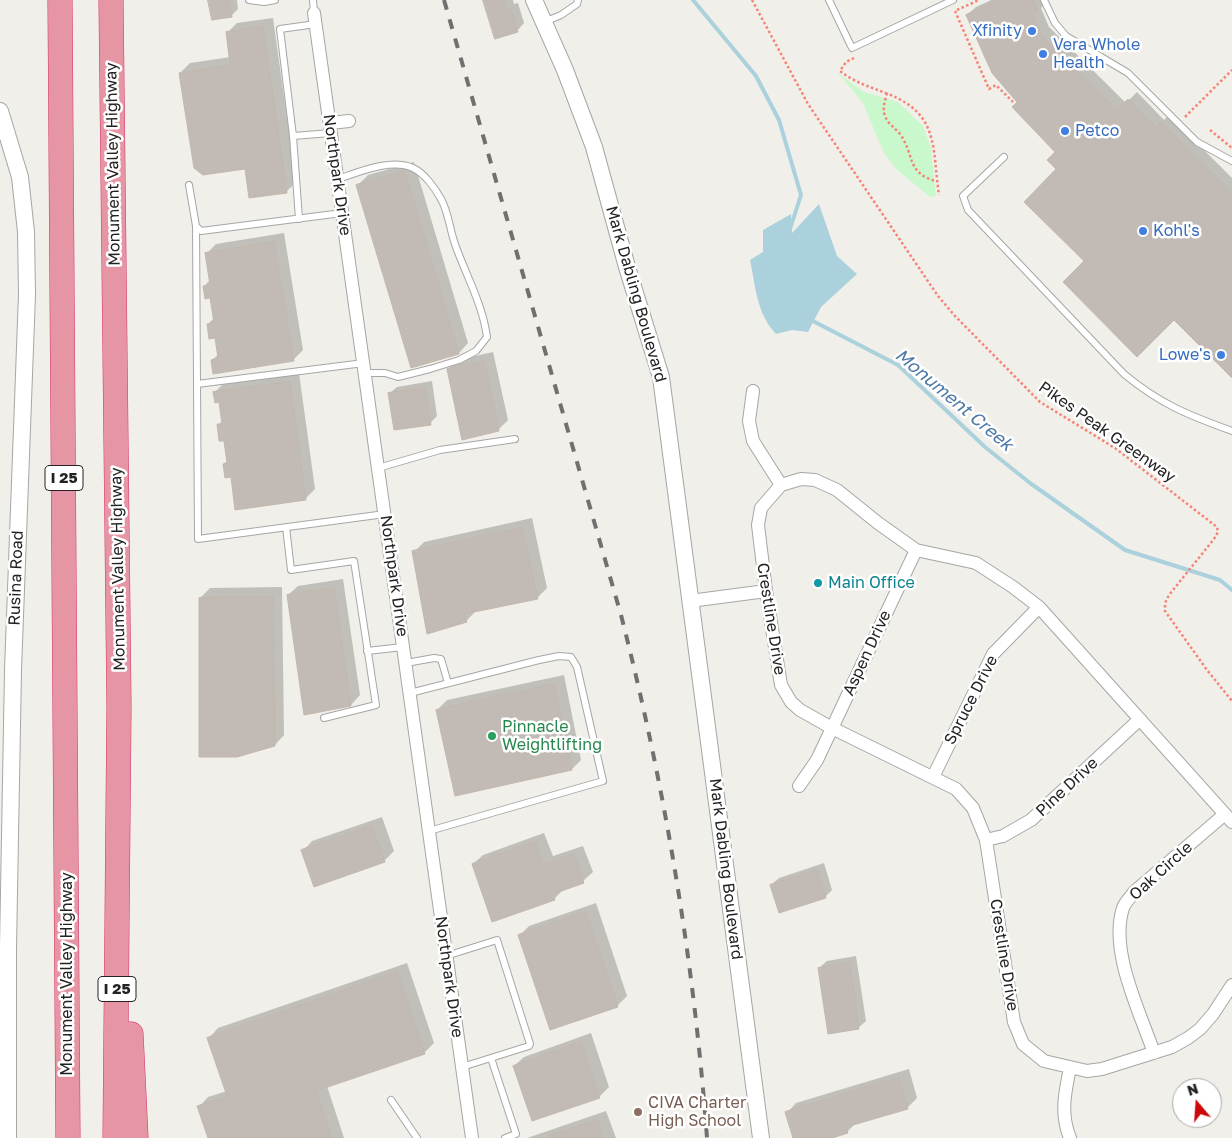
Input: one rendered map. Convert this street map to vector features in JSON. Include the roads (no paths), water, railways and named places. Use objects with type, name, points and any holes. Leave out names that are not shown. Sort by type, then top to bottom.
[{"type":"highway","name":"Monument Valley Highway","points":[[60,0],[68,1138]]},
{"type":"highway","name":"Monument Valley Highway","points":[[111,0],[119,840],[115,1138]]},
{"type":"highway","points":[[119,840],[136,1138]]},
{"type":"highway","points":[[51,1138],[67,956]]},
{"type":"street","name":"Mark Dabling Boulevard","points":[[534,0],[565,70],[594,147],[627,267],[654,348],[666,411],[761,1138]]},
{"type":"street","name":"Northpark Drive","points":[[315,19],[472,1138]]},
{"type":"street","name":"Rusina Road","points":[[0,111],[20,177],[26,232],[25,363],[6,670],[4,1007],[8,1138]]},
{"type":"street","points":[[330,128],[349,121]]},
{"type":"street","points":[[754,391],[749,421],[753,441],[781,485],[801,479],[814,480],[826,484],[838,490],[916,550],[976,563],[1013,587],[1038,607],[1228,818]]},
{"type":"street","name":"Crestline Drive","points":[[781,485],[761,508],[758,516],[766,591],[781,685],[791,702],[800,710],[832,728],[956,789],[965,798],[979,819],[986,840],[1014,1022],[1024,1044],[1044,1061],[1087,1071],[1102,1070],[1172,1047],[1200,1029],[1232,985]]},
{"type":"street","name":"Aspen Drive","points":[[799,786],[817,760],[916,550]]},
{"type":"street","points":[[690,601],[766,591]]},
{"type":"street","name":"Spruce Drive","points":[[933,777],[993,654],[1038,607]]},
{"type":"street","name":"Pine Drive","points":[[986,840],[1003,836],[1031,820],[1140,719]]},
{"type":"street","name":"Oak Circle","points":[[1154,1053],[1121,955],[1118,904],[1228,818]]},
{"type":"street","points":[[1070,1068],[1064,1102],[1064,1115],[1070,1138]]},
{"type":"lane","points":[[249,0],[264,2],[275,0]]},
{"type":"lane","points":[[299,219],[293,136],[280,29],[315,19],[313,0]]},
{"type":"lane","points":[[543,23],[561,15],[577,4],[578,0]]},
{"type":"lane","points":[[829,0],[852,48],[953,0]]},
{"type":"lane","points":[[1044,0],[1055,23],[1066,36],[1128,73],[1197,142],[1232,161]]},
{"type":"lane","points":[[293,136],[330,128]]},
{"type":"lane","points":[[1004,157],[963,196],[968,210],[1136,384],[1149,395],[1182,413],[1232,431]]},
{"type":"lane","points":[[197,384],[364,368],[398,376],[459,360],[476,351],[487,337],[485,320],[456,246],[441,200],[425,178],[414,168],[401,164],[371,169],[338,178]]},
{"type":"lane","points":[[189,185],[196,226],[198,539],[385,514]]},
{"type":"lane","points":[[196,226],[202,231],[342,213]]},
{"type":"lane","points":[[378,468],[440,450],[515,439]]},
{"type":"lane","points":[[286,527],[291,570],[354,562],[376,705],[324,718]]},
{"type":"lane","points":[[367,651],[404,646]]},
{"type":"lane","points":[[410,693],[538,660],[559,656],[571,657],[577,667],[603,781],[429,831]]},
{"type":"lane","points":[[406,663],[434,658],[442,659],[448,683]]},
{"type":"lane","points":[[446,956],[497,940],[530,1044],[529,1046],[462,1067]]},
{"type":"lane","points":[[491,1058],[516,1134],[504,1138]]},
{"type":"lane","points":[[391,1100],[416,1138]]},
{"type":"water","points":[[819,204],[837,256],[857,274],[821,307],[808,332],[792,330],[776,334],[764,317],[750,260],[763,252],[763,230],[791,214],[792,233]]},
{"type":"waterway","name":"Monument Creek","points":[[693,0],[756,76],[779,120],[801,195],[790,229]]},
{"type":"waterway","name":"Monument Creek","points":[[811,320],[898,365],[985,447],[1030,483],[1125,550],[1220,580],[1232,590]]},
{"type":"railway","points":[[444,0],[621,615],[637,680],[664,809],[686,940],[707,1138]]},
{"type":"place","name":"Xfinity","points":[[1032,31]]},
{"type":"place","name":"Vera Whole Health","points":[[1043,54]]},
{"type":"place","name":"Petco","points":[[1065,131]]},
{"type":"place","name":"Kohl's","points":[[1143,231]]},
{"type":"place","name":"Lowe's","points":[[1221,355]]},
{"type":"place","name":"Main Office","points":[[818,583]]},
{"type":"place","name":"Pinnacle Weightlifting","points":[[492,736]]},
{"type":"place","name":"CIVA Charter High School","points":[[638,1112]]}]
